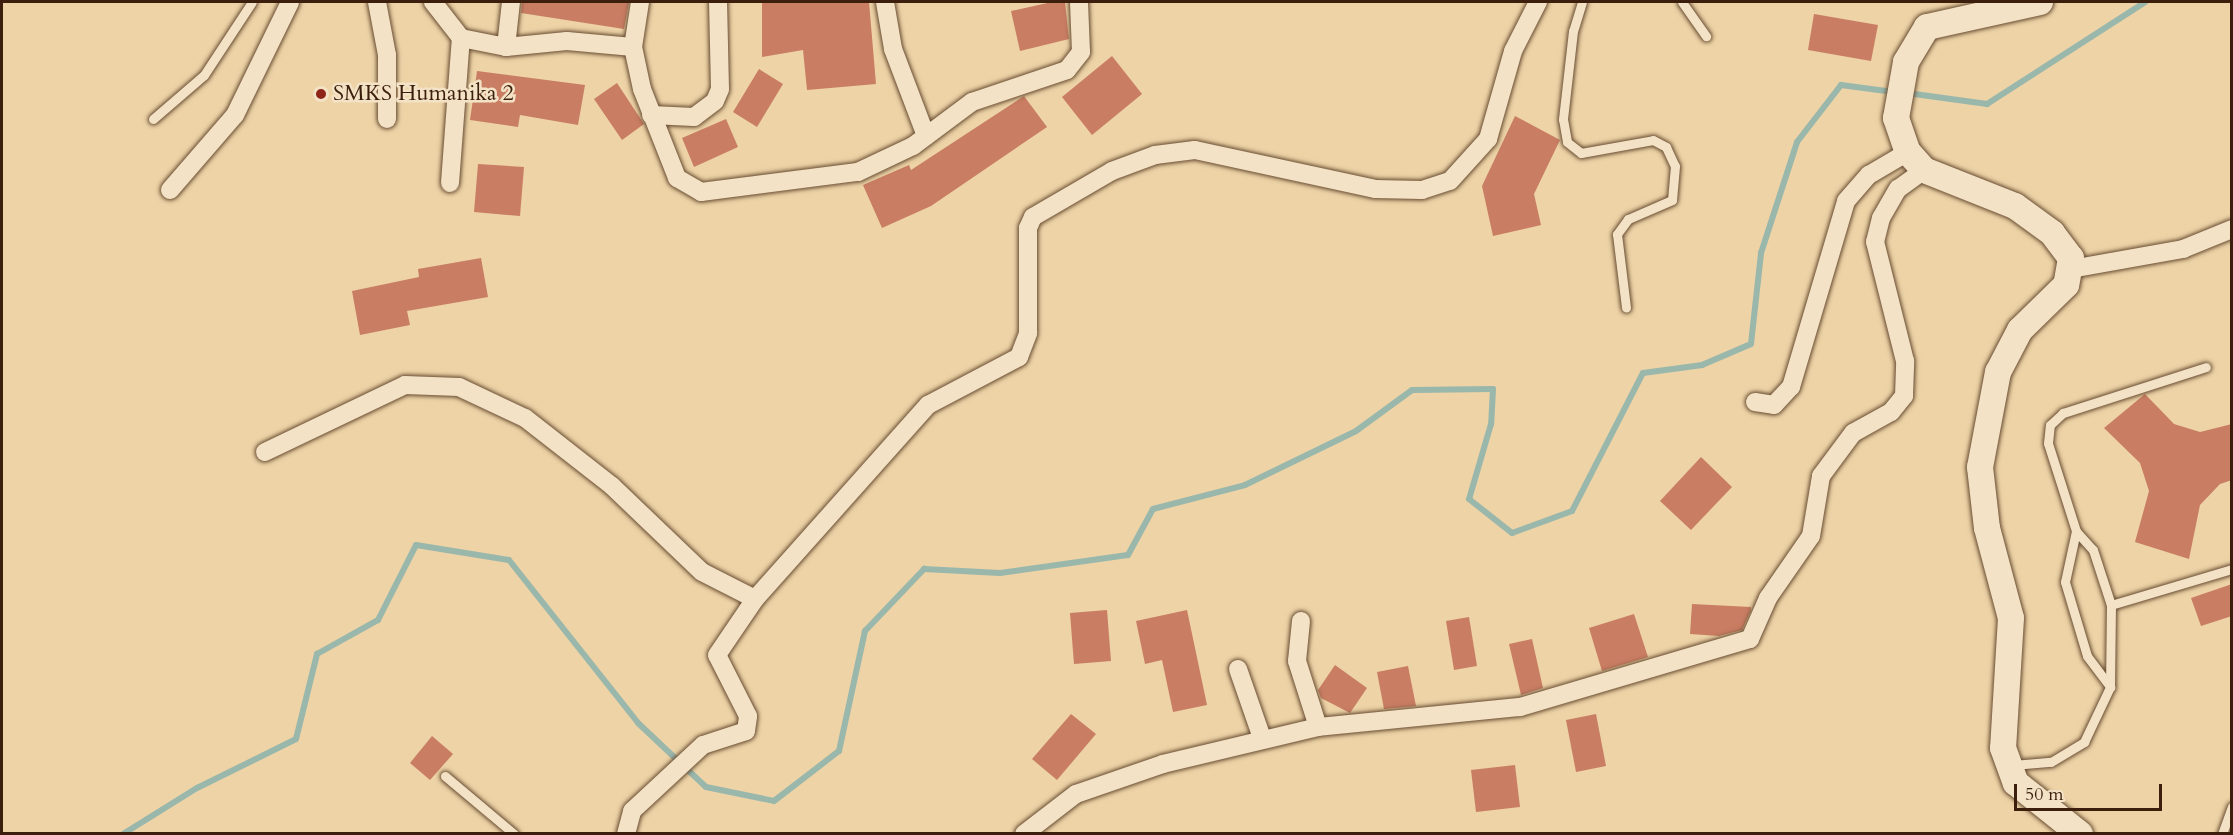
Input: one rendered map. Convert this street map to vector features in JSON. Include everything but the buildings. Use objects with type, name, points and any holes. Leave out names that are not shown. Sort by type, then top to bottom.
[{"type":"main road","points":[[2040,2],[1933,23],[1917,39],[1906,62],[1896,113],[1916,161],[2014,206],[2061,242],[2071,269],[2066,285],[2027,321],[2009,349],[1993,386],[1982,442],[1984,510],[2011,618],[2001,721],[2008,764],[2020,787],[2080,834]]},
{"type":"street","points":[[170,190],[235,116],[290,2]]},
{"type":"street","points":[[377,2],[387,55],[387,119]]},
{"type":"street","points":[[433,2],[461,38],[506,47],[567,41],[633,47]]},
{"type":"street","points":[[506,47],[511,2]]},
{"type":"street","points":[[640,2],[633,47],[651,115],[677,178],[701,192],[850,174],[927,136],[972,102],[1076,64],[1081,52],[1079,2]]},
{"type":"street","points":[[651,115],[694,117],[715,101],[720,89],[718,2]]},
{"type":"street","points":[[885,2],[893,49],[927,136]]},
{"type":"street","points":[[626,834],[632,811],[670,774],[703,745],[744,733],[748,726],[717,655],[755,599],[928,405],[1019,357],[1028,333],[1028,228],[1033,217],[1112,171],[1155,155],[1195,150],[1374,189],[1422,190],[1450,181],[1488,139],[1513,51],[1538,2]]},
{"type":"street","points":[[450,183],[461,38]]},
{"type":"street","points":[[1755,402],[1774,405],[1791,387],[1846,201],[1869,175],[1916,161]]},
{"type":"street","points":[[1024,834],[1090,788],[1262,738],[1318,727],[1520,707],[1752,638],[1768,598],[1811,536],[1821,476],[1853,433],[1892,412],[1904,396],[1905,361],[1875,242],[1881,218],[1916,161]]},
{"type":"street","points":[[2071,269],[2183,249],[2232,229]]},
{"type":"street","points":[[265,452],[405,385],[459,387],[525,418],[612,486],[702,572],[755,599]]},
{"type":"street","points":[[1301,621],[1297,661],[1318,727]]},
{"type":"street","points":[[1238,669],[1262,738]]},
{"type":"lane","points":[[153,119],[204,75],[252,2]]},
{"type":"lane","points":[[1582,2],[1573,31],[1563,119],[1567,141],[1581,153],[1629,141],[1659,141],[1672,155],[1677,178],[1667,204],[1618,229],[1614,246],[1626,307]]},
{"type":"lane","points":[[1682,2],[1706,36]]},
{"type":"lane","points":[[2008,764],[2051,762],[2084,742],[2110,687],[2111,604],[2093,550],[2076,531],[2048,443],[2052,421],[2063,413],[2206,367]]},
{"type":"lane","points":[[2076,531],[2065,582],[2088,656],[2110,687]]},
{"type":"lane","points":[[2111,604],[2232,569]]},
{"type":"lane","points":[[445,776],[514,834]]},
{"type":"lane","points":[[2222,834],[2232,807]]},
{"type":"waterway","points":[[1907,93],[1987,104],[2145,2]]},
{"type":"waterway","points":[[123,834],[197,788],[296,739],[317,654],[378,620],[416,545],[509,560],[638,723],[706,787],[774,801],[839,751],[865,631],[924,569],[1000,573],[1128,555],[1153,509],[1245,485],[1356,431],[1412,390],[1493,389],[1491,424],[1469,499],[1512,533],[1572,511],[1643,373],[1702,365],[1751,344],[1761,253],[1797,142],[1841,85],[1894,92]]},
{"type":"place","name":"SMKS Humanika 2","points":[[321,94]]}]
